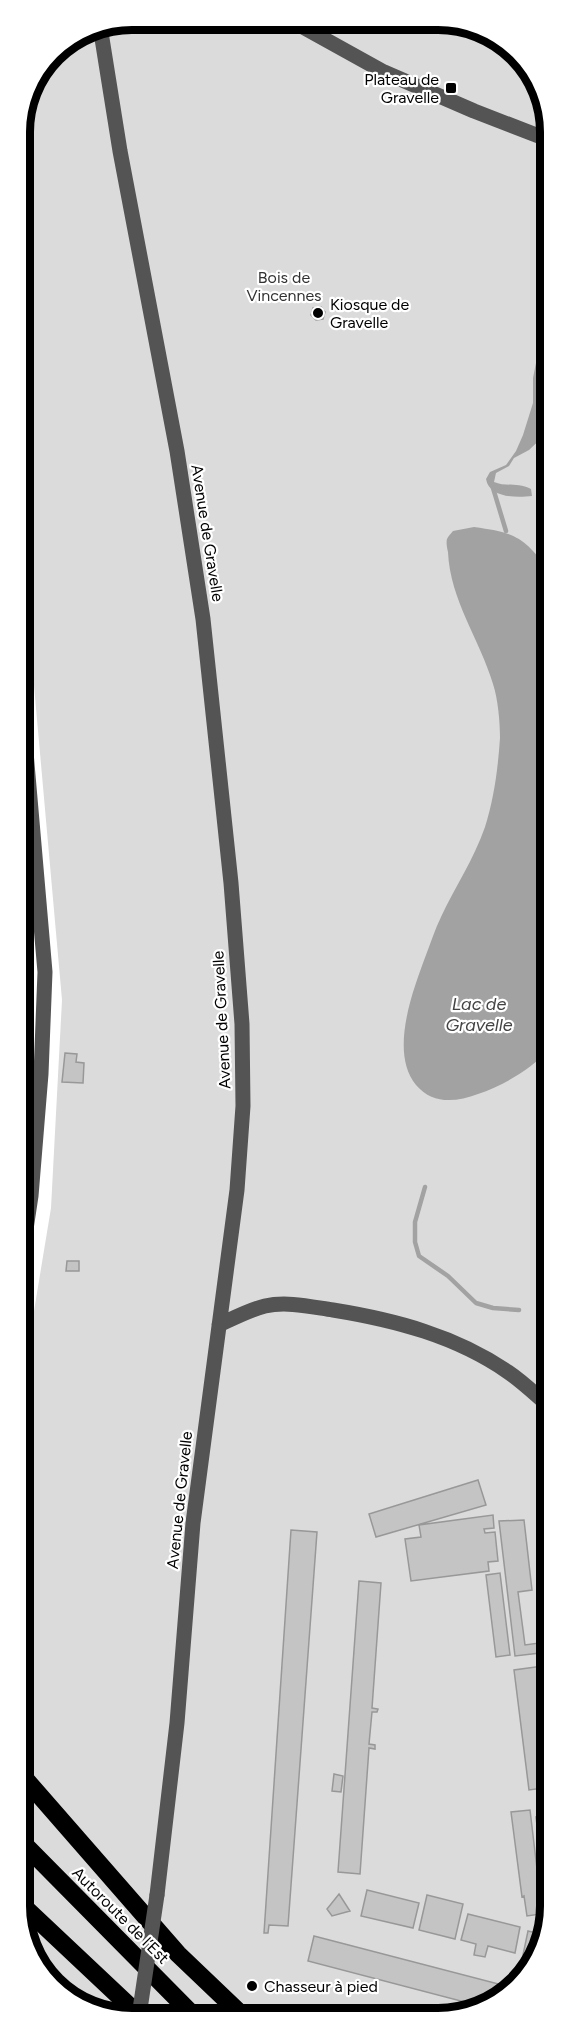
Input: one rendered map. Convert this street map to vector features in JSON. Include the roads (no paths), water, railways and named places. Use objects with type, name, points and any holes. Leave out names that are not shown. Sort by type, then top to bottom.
[{"type":"highway","points":[[30,1784],[178,1954],[235,2008]]},
{"type":"highway","name":"Autoroute de l’Est","points":[[30,1850],[186,2008]]},
{"type":"highway","points":[[31,1913],[130,2008]]},
{"type":"street","points":[[308,30],[384,72],[540,137]]},
{"type":"street","name":"Avenue de Gravelle","points":[[101,35],[120,151],[177,451],[203,619],[231,883],[242,1024],[243,1106],[237,1190],[193,1523],[177,1723],[158,1895],[140,2008]]},
{"type":"street","points":[[30,798],[45,972],[40,1085],[30,1203]]},
{"type":"street","points":[[219,1325],[248,1311],[267,1306],[285,1305],[338,1311],[398,1323],[461,1344],[510,1372],[540,1398]]},
{"type":"water","points":[[540,350],[540,440],[529,450],[514,458],[509,466],[496,473],[494,482],[526,487],[531,489],[532,496],[505,495],[492,490],[486,479],[490,472],[506,465],[523,435],[533,403],[533,378]]},
{"type":"water","name":"Lac de Gravelle","points":[[474,527],[510,535],[526,544],[540,560],[540,1058],[498,1086],[470,1097],[445,1100],[437,1099],[423,1091],[416,1085],[408,1071],[404,1056],[406,1021],[435,931],[485,827],[497,772],[500,738],[493,684],[466,620],[450,570],[447,538],[453,531]]},
{"type":"waterway","points":[[493,488],[506,531]]},
{"type":"waterway","points":[[425,1187],[415,1222],[415,1242],[419,1256],[448,1276],[476,1303],[493,1308],[519,1310]]},
{"type":"place","name":"Plateau de Gravelle","points":[[451,88]]},
{"type":"place","name":"Kiosque de Gravelle","points":[[318,313]]},
{"type":"place","name":"Chasseur à pied","points":[[252,1986]]},
{"type":"park label","name":"Bois de Vincennes","points":[[284,286]]}]
